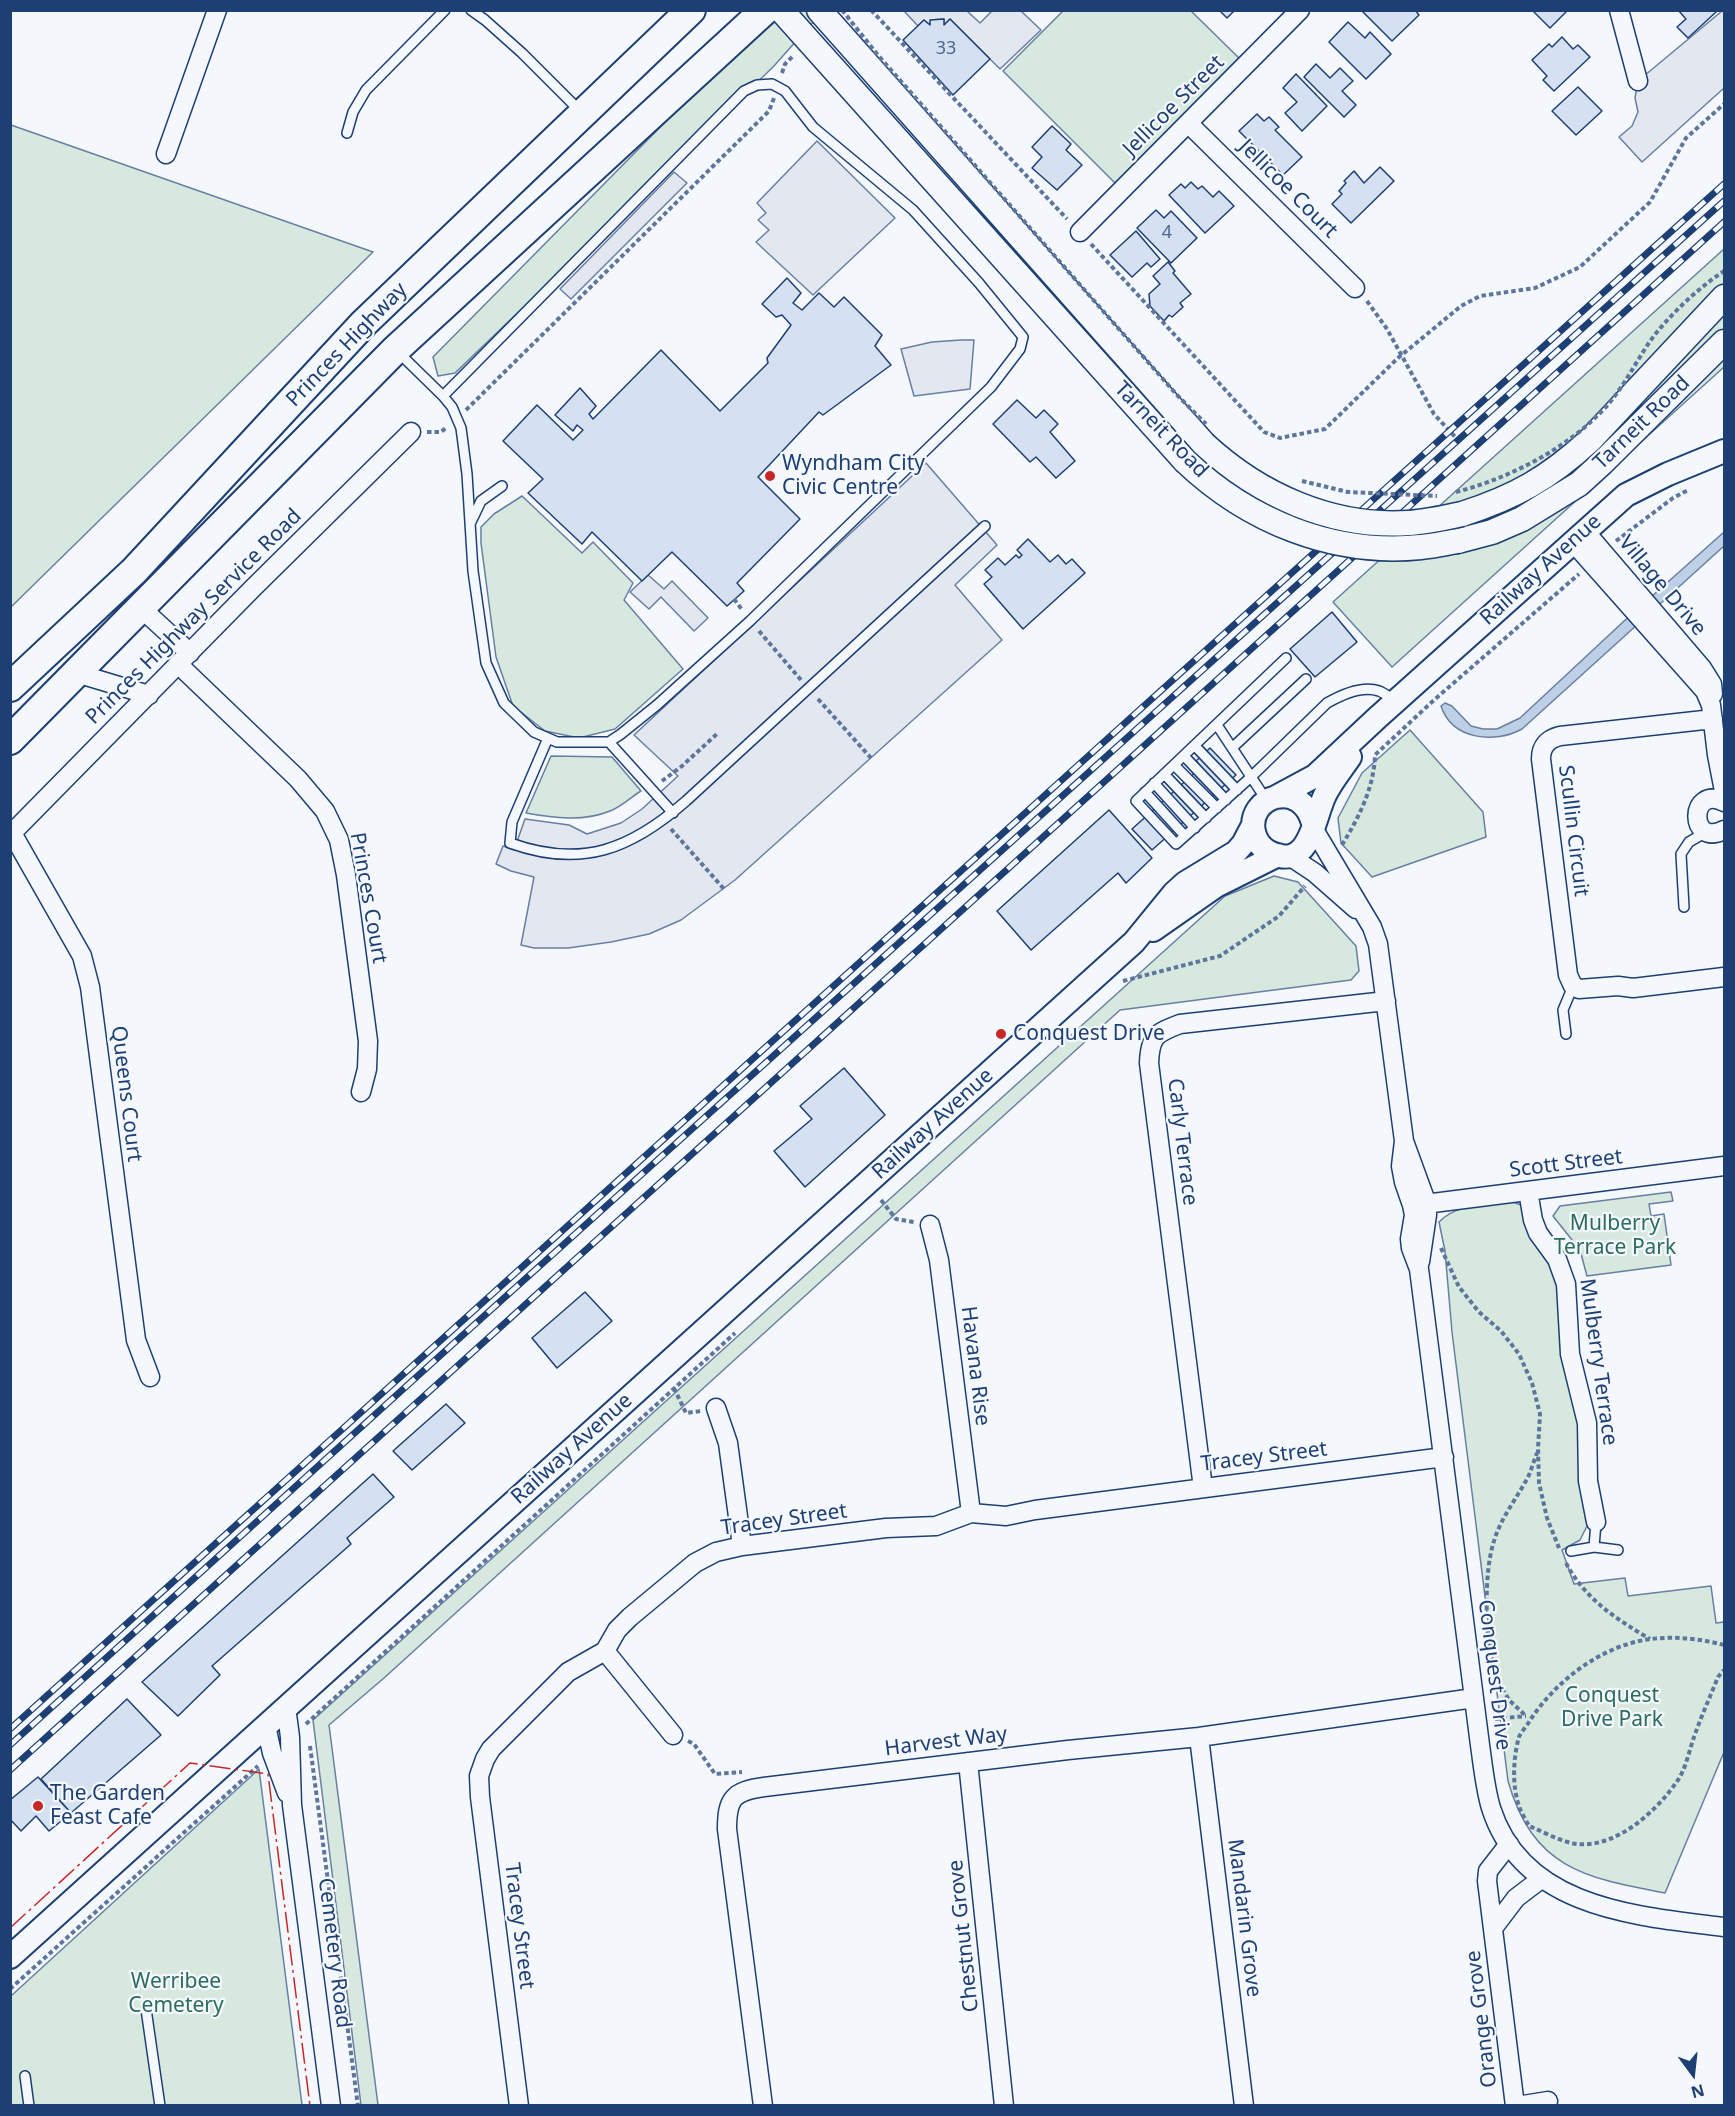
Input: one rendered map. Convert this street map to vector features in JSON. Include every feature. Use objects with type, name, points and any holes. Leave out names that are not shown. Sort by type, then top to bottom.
[{"type":"highway","name":"Princes Highway","points":[[10,687],[134,571],[364,323],[691,10]]},
{"type":"highway","name":"Princes Highway","points":[[10,740],[395,350],[765,10]]},
{"type":"highway","points":[[364,323],[395,350]]},
{"type":"highway","points":[[84,618],[141,608]]},
{"type":"main road","name":"Tarneit Road","points":[[781,10],[1185,461],[1228,495],[1262,517],[1293,530],[1323,540],[1386,549],[1421,547],[1458,541],[1492,532],[1522,519],[1579,484],[1725,342]]},
{"type":"main road","name":"Tarneit Road","points":[[819,10],[1238,472],[1264,489],[1323,513],[1380,523],[1432,520],[1497,503],[1524,490],[1550,475],[1569,460],[1725,297]]},
{"type":"street","points":[[166,154],[217,10]]},
{"type":"street","name":"Jellicoe Street","points":[[1080,232],[1300,10]]},
{"type":"street","points":[[1619,10],[1638,81]]},
{"type":"street","name":"Jellicoe Court","points":[[1189,124],[1355,288]]},
{"type":"street","name":"Princes Highway Service Road","points":[[11,834],[253,588],[411,432]]},
{"type":"street","name":"Railway Avenue","points":[[1272,799],[1315,776],[1626,495],[1725,450]]},
{"type":"street","name":"Village Drive","points":[[1578,536],[1708,676],[1714,690],[1712,712],[1717,755],[1725,791]]},
{"type":"street","points":[[141,608],[184,659]]},
{"type":"street","name":"Princes Court","points":[[184,659],[298,779],[325,811],[339,840],[346,875],[368,1041],[368,1069],[362,1092]]},
{"type":"street","points":[[76,674],[149,695]]},
{"type":"street","name":"Scullin Circuit","points":[[1573,986],[1568,975],[1541,759],[1543,747],[1547,742],[1560,736],[1712,712]]},
{"type":"street","name":"Railway Avenue","points":[[1313,826],[1325,793],[1377,718]]},
{"type":"street","name":"Village Drive","points":[[1717,755],[1713,784],[1716,801],[1699,807],[1697,813],[1699,824],[1719,832]]},
{"type":"street","points":[[1286,796],[1305,805],[1311,813],[1313,826],[1309,842],[1303,848],[1283,855],[1270,853],[1258,841],[1253,825],[1255,816],[1272,799],[1286,796]]},
{"type":"street","name":"Railway Avenue","points":[[1134,942],[1185,883],[1236,852],[1253,825]]},
{"type":"street","name":"Conquest Drive","points":[[1313,826],[1366,918],[1378,944],[1404,1141],[1420,1205],[1414,1215],[1410,1239],[1411,1248],[1419,1269],[1474,1698],[1491,1809],[1509,1844],[1520,1859],[1541,1879],[1578,1899],[1622,1912],[1725,1927]]},
{"type":"street","name":"Queens Court","points":[[11,834],[82,956],[90,987],[136,1340],[150,1377]]},
{"type":"street","name":"Railway Avenue","points":[[10,1957],[1134,942],[1216,886],[1283,855]]},
{"type":"street","name":"Conquest Drive","points":[[1283,855],[1315,873],[1366,918]]},
{"type":"street","points":[[1573,986],[1579,989],[1618,986],[1633,988],[1725,977]]},
{"type":"street","name":"Carly Terrace","points":[[1203,1488],[1149,1063],[1154,1036],[1180,1024],[1386,1001]]},
{"type":"street","name":"Scott Street","points":[[1420,1205],[1725,1166]]},
{"type":"street","name":"Mulberry Terrace","points":[[1528,1191],[1536,1227],[1557,1259],[1566,1284],[1569,1344],[1587,1423],[1588,1481],[1596,1522]]},
{"type":"street","name":"Havana Rise","points":[[930,1225],[939,1260],[971,1513]]},
{"type":"street","points":[[716,1408],[728,1443],[742,1546]]},
{"type":"street","name":"Tracey Street","points":[[519,2106],[479,1776],[491,1749],[568,1672],[605,1651],[617,1630],[624,1623],[695,1563],[716,1552],[742,1546],[886,1528],[936,1526],[971,1513],[1006,1516],[1035,1510],[1444,1457]]},
{"type":"street","points":[[605,1651],[674,1735]]},
{"type":"street","name":"Harvest Way","points":[[763,2106],[727,1829],[729,1805],[738,1795],[764,1787],[1199,1737],[1474,1698]]},
{"type":"street","name":"Cemetery Road","points":[[286,1707],[290,1737],[292,1805],[331,2106]]},
{"type":"street","name":"Cemetery Road","points":[[266,1726],[272,1753],[292,1805]]},
{"type":"street","name":"Mandarin Grove","points":[[1199,1737],[1244,2106]]},
{"type":"street","name":"Chestnut Grove","points":[[968,1762],[1004,2106]]},
{"type":"street","name":"Orange Grove","points":[[1509,1844],[1488,1872],[1487,1881],[1516,2106],[1548,2101]]},
{"type":"street","name":"Orange Grove","points":[[1494,1928],[1516,1898],[1541,1879]]},
{"type":"lane","points":[[348,133],[353,112],[366,90],[445,10]]},
{"type":"lane","points":[[471,10],[522,53],[583,114]]},
{"type":"lane","points":[[395,350],[443,396],[452,407],[461,428],[467,474],[474,571],[486,663],[504,703],[534,732],[557,742],[609,742],[657,705],[750,621],[992,387],[1020,349],[1023,337],[913,210],[813,127],[785,91],[772,84],[757,85],[744,91],[443,396]]},
{"type":"lane","points":[[470,524],[481,501],[502,486]]},
{"type":"lane","points":[[548,738],[512,822],[510,843],[533,851],[563,855],[594,852],[639,837],[673,813],[985,526]]},
{"type":"lane","points":[[1286,658],[1136,801],[1176,844],[1251,777],[1327,703],[1342,694],[1368,690],[1377,690],[1396,701]]},
{"type":"lane","points":[[1232,748],[1306,679]]},
{"type":"lane","points":[[1217,725],[1251,777],[1272,799]]},
{"type":"lane","points":[[609,742],[673,813]]},
{"type":"lane","points":[[1195,746],[1237,790]]},
{"type":"lane","points":[[1184,756],[1226,800]]},
{"type":"lane","points":[[1174,765],[1216,808]]},
{"type":"lane","points":[[1164,774],[1206,818]]},
{"type":"lane","points":[[1154,783],[1195,828]]},
{"type":"lane","points":[[1684,907],[1681,854],[1689,842],[1719,832]]},
{"type":"lane","points":[[1566,1034],[1563,1010],[1573,986]]},
{"type":"lane","name":"Mulberry Terrace","points":[[1594,1547],[1596,1522]]},
{"type":"lane","points":[[1571,1551],[1594,1547],[1618,1550]]},
{"type":"lane","points":[[146,2009],[160,2106]]},
{"type":"lane","points":[[25,2076],[29,2106]]},
{"type":"path","points":[[842,10],[876,54],[1177,395],[1207,436]]},
{"type":"path","points":[[871,10],[1264,432],[1280,438],[1324,429],[1401,355],[1461,306],[1480,296],[1535,288],[1580,267],[1650,202],[1686,138],[1725,104]]},
{"type":"path","points":[[411,432],[441,432],[457,419],[769,111],[777,87]]},
{"type":"path","points":[[1449,494],[1480,486],[1528,465],[1575,435],[1603,411],[1624,384],[1657,332],[1703,285],[1725,271]]},
{"type":"path","points":[[1355,288],[1387,329],[1434,414],[1458,440]]},
{"type":"path","points":[[1297,479],[1348,492],[1438,496]]},
{"type":"path","points":[[1332,859],[1354,826],[1369,793],[1375,773],[1375,755],[1434,700],[1598,557],[1673,498],[1694,487]]},
{"type":"path","points":[[1119,985],[1125,980],[1220,956],[1279,916],[1315,873]]},
{"type":"path","points":[[873,1208],[881,1200],[896,1219],[930,1225]]},
{"type":"path","points":[[1439,1241],[1458,1287],[1479,1312],[1501,1331],[1519,1354],[1532,1383],[1540,1414],[1539,1483],[1547,1518],[1561,1554],[1571,1572],[1593,1601],[1619,1621],[1651,1639]]},
{"type":"path","points":[[290,1737],[743,1326]]},
{"type":"path","points":[[674,1389],[686,1413],[716,1408]]},
{"type":"path","points":[[1492,1670],[1488,1598],[1490,1557],[1494,1540],[1528,1475],[1538,1449]]},
{"type":"path","points":[[1725,1645],[1705,1640],[1651,1639],[1621,1647],[1591,1661],[1559,1684],[1533,1715],[1520,1736],[1514,1784],[1519,1806],[1529,1826],[1577,1844],[1618,1836],[1635,1826],[1662,1800],[1679,1779],[1718,1677],[1725,1670]]},
{"type":"path","points":[[1481,1650],[1509,1700],[1526,1716]]},
{"type":"path","points":[[1478,1721],[1533,1715]]},
{"type":"path","points":[[308,1723],[357,2106]]},
{"type":"path","points":[[674,1735],[694,1744],[715,1774],[762,1770],[764,1787]]},
{"type":"path","points":[[10,1989],[272,1753]]},
{"type":"green space","points":[[775,11],[823,11],[773,67],[455,373],[438,376],[433,357]]},
{"type":"green space","points":[[1063,11],[1191,11],[1240,59],[1116,184],[1003,71]]},
{"type":"green space","points":[[10,125],[373,252],[11,607]]},
{"type":"green space","points":[[1724,249],[1724,367],[1392,667],[1333,602]]},
{"type":"green space","points":[[522,496],[582,553],[593,542],[633,583],[624,600],[683,669],[615,729],[579,738],[545,731],[513,706],[496,657],[481,543],[481,527],[494,514]]},
{"type":"green space","points":[[1410,730],[1483,812],[1486,837],[1372,877],[1341,843],[1338,818],[1362,773]]},
{"type":"green space","points":[[551,756],[612,757],[641,791],[614,809],[590,817],[558,817],[526,813]]},
{"type":"green space","points":[[1274,876],[1298,882],[1356,946],[1359,971],[1351,980],[1120,1010],[384,1678],[329,1725],[378,2105],[361,2105],[313,1720],[1225,896]]},
{"type":"green space","name":"Mulberry Terrace Park","points":[[1671,1192],[1673,1201],[1649,1204],[1651,1216],[1664,1214],[1671,1265],[1587,1276],[1580,1250],[1553,1216],[1560,1206]]},
{"type":"green space","name":"Conquest Drive Park","points":[[1513,1202],[1523,1208],[1558,1280],[1579,1415],[1588,1524],[1580,1540],[1562,1550],[1574,1584],[1625,1578],[1628,1596],[1711,1586],[1716,1623],[1724,1622],[1724,1752],[1665,1893],[1611,1882],[1566,1864],[1548,1851],[1532,1834],[1519,1810],[1508,1781],[1452,1332],[1445,1251],[1439,1222],[1446,1216],[1464,1208]]},
{"type":"green space","name":"Werribee Cemetery","points":[[259,1769],[302,2105],[11,2106],[11,1996]]},
{"type":"shaded area","points":[[904,11],[967,11],[980,23],[992,11],[1021,11],[1041,30],[1000,69],[950,19],[944,25],[944,19],[931,20],[930,25],[924,20],[918,26]]},
{"type":"shaded area","points":[[1724,11],[1724,88],[1642,162],[1619,137],[1632,126],[1638,112],[1635,98],[1638,81]]},
{"type":"shaded area","points":[[817,141],[895,218],[813,295],[756,242],[769,230],[758,220],[766,213],[757,203]]},
{"type":"shaded area","points":[[674,172],[687,183],[571,299],[560,289]]},
{"type":"shaded area","points":[[974,340],[970,389],[914,396],[901,349],[932,342]]},
{"type":"shaded area","points":[[926,463],[997,545],[955,585],[1002,640],[735,880],[681,920],[649,934],[611,942],[568,948],[534,948],[521,945],[534,877],[496,864],[503,846],[514,850],[525,819],[569,825],[587,834],[621,823],[642,809],[678,776],[634,735]]},
{"type":"shaded area","points":[[648,575],[664,589],[672,581],[708,618],[694,631],[661,597],[649,609],[630,592]]},
{"type":"water","points":[[1724,532],[1724,546],[1522,729],[1500,737],[1476,736],[1454,726],[1447,717],[1441,706],[1445,703],[1452,706],[1471,726],[1483,729],[1497,729],[1520,718]]},
{"type":"building","points":[[1219,10],[1235,10],[1227,18]]},
{"type":"building","points":[[1361,10],[1415,10],[1419,15],[1392,41]]},
{"type":"building","points":[[1532,10],[1568,10],[1550,28]]},
{"type":"building","points":[[1678,10],[1715,10],[1716,12],[1688,38],[1677,27],[1686,19]]},
{"type":"building","points":[[944,19],[944,25],[950,19],[990,59],[953,95],[903,40],[924,20],[930,25],[930,20]]},
{"type":"building","points":[[1348,22],[1365,38],[1370,32],[1391,54],[1366,79],[1329,42]]},
{"type":"building","points":[[1562,37],[1573,49],[1578,45],[1590,57],[1554,91],[1543,80],[1547,76],[1532,60],[1549,44],[1552,47]]},
{"type":"building","points":[[1316,64],[1330,78],[1340,68],[1353,81],[1342,91],[1356,105],[1344,117],[1304,77]]},
{"type":"building","points":[[1296,74],[1327,106],[1302,131],[1285,113],[1297,102],[1283,88]]},
{"type":"building","points":[[1578,87],[1602,111],[1576,135],[1552,111]]},
{"type":"building","points":[[1257,114],[1264,121],[1269,117],[1279,127],[1275,130],[1302,157],[1283,175],[1239,131]]},
{"type":"building","points":[[1052,126],[1071,144],[1066,150],[1082,165],[1057,190],[1032,168],[1042,157],[1032,147]]},
{"type":"building","points":[[1380,167],[1394,181],[1351,223],[1332,204],[1342,194],[1339,191],[1346,183],[1344,181],[1354,171],[1364,183]]},
{"type":"building","points":[[1191,182],[1198,189],[1202,186],[1213,197],[1219,191],[1234,206],[1205,233],[1169,195],[1181,184],[1185,188]]},
{"type":"building","points":[[1156,210],[1164,218],[1171,211],[1197,238],[1171,263],[1137,228]]},
{"type":"building","points":[[1136,231],[1160,259],[1151,267],[1147,263],[1132,277],[1110,255]]},
{"type":"building","points":[[1168,262],[1175,271],[1173,273],[1191,294],[1180,303],[1183,307],[1172,317],[1169,315],[1164,321],[1150,306],[1149,294],[1160,284],[1153,276]]},
{"type":"building","points":[[787,278],[801,293],[793,303],[802,310],[819,293],[834,307],[844,297],[882,335],[875,346],[891,365],[823,415],[819,412],[758,477],[800,519],[737,583],[744,591],[727,606],[672,552],[642,581],[592,532],[582,544],[528,493],[543,479],[503,441],[537,405],[573,440],[583,430],[577,425],[573,431],[555,415],[580,388],[596,406],[589,414],[593,419],[661,350],[720,411],[768,363],[767,358],[791,325],[782,315],[776,317],[762,304]]},
{"type":"building","points":[[1017,400],[1036,418],[1044,410],[1058,424],[1050,432],[1075,461],[1056,478],[1036,457],[1030,462],[993,424]]},
{"type":"building","points":[[1028,539],[1050,562],[1058,555],[1066,564],[1072,559],[1085,573],[1023,629],[984,584],[992,577],[985,570],[998,558],[1005,565],[1016,555],[1019,558],[1022,555],[1017,550]]},
{"type":"building","points":[[1332,612],[1357,642],[1315,677],[1290,649]]},
{"type":"building","points":[[1210,748],[1236,775],[1152,850],[1132,829],[1201,767],[1196,761]]},
{"type":"building","points":[[1109,810],[1152,858],[1126,883],[1118,873],[1031,950],[997,911]]},
{"type":"building","points":[[844,1068],[885,1115],[805,1187],[774,1151],[812,1119],[800,1106]]},
{"type":"building","points":[[585,1292],[612,1321],[557,1368],[532,1338]]},
{"type":"building","points":[[446,1404],[465,1423],[412,1470],[393,1451]]},
{"type":"building","points":[[373,1474],[394,1497],[347,1538],[351,1544],[212,1666],[220,1675],[178,1716],[142,1682]]},
{"type":"building","points":[[127,1699],[161,1735],[71,1813],[41,1779]]},
{"type":"building","name":"The Garden Feast Cafe","points":[[38,1777],[71,1813],[49,1831],[36,1816],[21,1831],[10,1819],[10,1800]]},
{"type":"railway","points":[[10,1729],[1724,184]]},
{"type":"railway","points":[[10,1745],[1724,201]]},
{"type":"railway","points":[[10,1770],[1724,222]]},
{"type":"power","points":[[10,1928],[190,1763],[268,1774],[310,2106]]},
{"type":"place","name":"Wyndham City Civic Centre","points":[[770,476]]},
{"type":"place","name":"Conquest Drive","points":[[1001,1034]]},
{"type":"place","name":"The Garden Feast Cafe","points":[[38,1806]]}]
